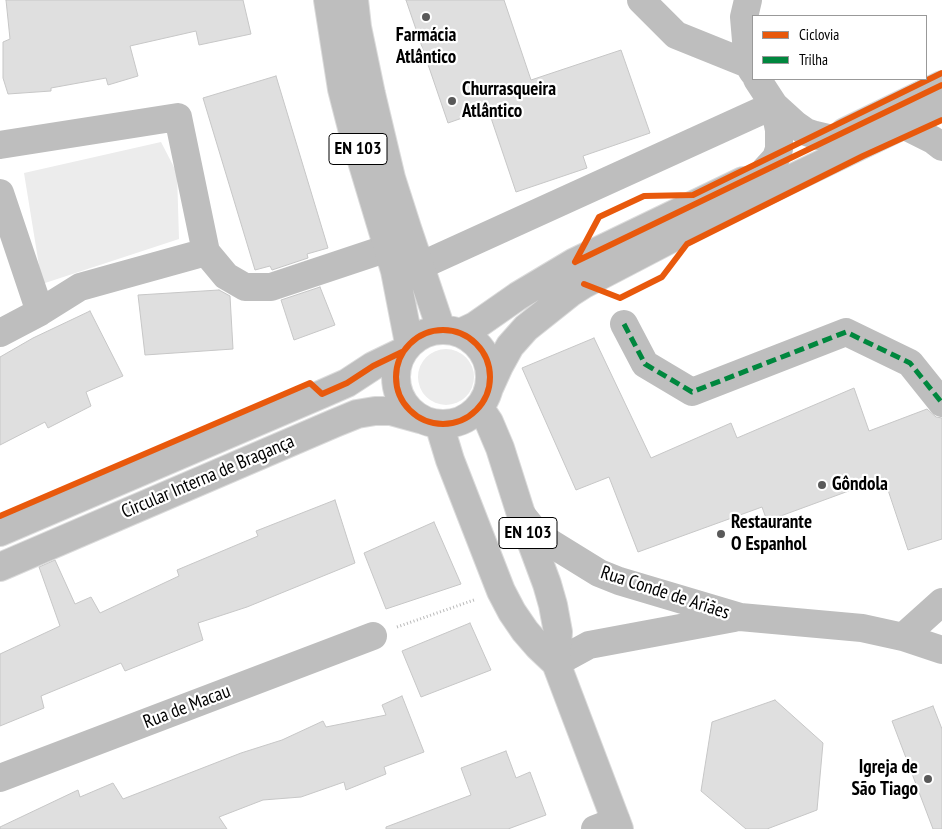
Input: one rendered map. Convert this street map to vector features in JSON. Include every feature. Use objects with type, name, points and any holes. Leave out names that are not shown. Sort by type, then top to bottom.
[{"type":"main road","name":"EN 103","points":[[328,0],[341,80],[350,120],[395,271],[405,348],[397,364],[395,376],[397,389],[402,401],[410,411],[429,421],[450,460],[501,591],[512,612],[525,631],[556,663]]},
{"type":"main road","name":"EN 103","points":[[354,0],[371,94],[389,168],[420,266],[450,331],[470,338],[485,355],[489,371],[484,398],[489,422],[500,448],[553,605],[558,632],[556,663],[610,826]]},
{"type":"main road","points":[[641,0],[676,35],[752,72]]},
{"type":"main road","points":[[748,0],[744,16],[752,66]]},
{"type":"main road","points":[[758,80],[774,105],[796,125],[815,136],[832,139]]},
{"type":"main road","points":[[405,348],[418,336],[429,331],[450,331],[475,326],[518,296],[575,262],[942,85]]},
{"type":"main road","points":[[420,266],[774,105]]},
{"type":"main road","points":[[765,170],[776,158],[779,149],[780,130],[774,105]]},
{"type":"main road","points":[[429,421],[450,424],[461,421],[471,415],[484,398],[510,346],[526,328],[584,284],[722,212],[942,106]]},
{"type":"main road","points":[[0,145],[178,117],[206,252],[226,276],[245,287],[271,287],[388,248]]},
{"type":"main road","points":[[903,125],[933,140],[942,147]]},
{"type":"main road","points":[[0,193],[40,312]]},
{"type":"main road","points":[[0,333],[40,312],[80,287],[206,252]]},
{"type":"main road","points":[[624,324],[645,364],[692,392],[846,332],[910,363],[942,403]]},
{"type":"main road","name":"Circular Interna de Bragança","points":[[0,532],[347,383],[405,348]]},
{"type":"main road","name":"Circular Interna de Bragança","points":[[0,567],[335,422],[375,411],[391,411],[429,421]]},
{"type":"main road","name":"Rua Conde de Ariães","points":[[521,514],[539,536],[599,573],[619,581],[740,617],[862,628],[903,637],[942,650]]},
{"type":"main road","points":[[903,637],[942,602]]},
{"type":"main road","name":"Rua Conde de Ariães","points":[[556,663],[589,645],[740,617]]},
{"type":"main road","name":"Rua de Macau","points":[[0,778],[373,636]]},
{"type":"path","points":[[373,636],[501,591]]},
{"type":"shaded area","points":[[161,142],[177,173],[179,239],[42,284],[24,173]]},
{"type":"shaded area","points":[[446,349],[461,354],[469,362],[474,377],[469,392],[461,400],[446,405],[431,400],[423,392],[418,377],[423,362],[431,354]]},
{"type":"building","points":[[6,0],[243,0],[251,34],[199,45],[196,31],[130,46],[138,76],[108,85],[106,78],[51,88],[51,91],[8,94],[3,78],[3,42],[10,39]]},
{"type":"building","points":[[406,0],[504,0],[531,80],[621,50],[650,133],[583,156],[587,168],[516,192],[488,109],[448,123]]},
{"type":"building","points":[[276,76],[328,248],[307,254],[308,258],[272,270],[270,266],[255,270],[203,98]]},
{"type":"building","points":[[320,287],[335,325],[294,340],[281,300]]},
{"type":"building","points":[[219,290],[230,296],[233,349],[145,355],[138,295]]},
{"type":"building","points":[[90,311],[123,376],[86,392],[91,406],[48,428],[45,422],[0,445],[0,357],[33,338]]},
{"type":"building","points":[[594,338],[651,458],[731,423],[737,438],[854,388],[869,431],[927,409],[936,417],[942,418],[942,539],[908,550],[884,478],[767,521],[762,507],[638,552],[609,477],[576,490],[522,368]]},
{"type":"building","points":[[335,500],[355,563],[247,607],[198,623],[203,640],[125,671],[121,663],[41,696],[44,708],[0,726],[0,654],[60,626],[39,567],[55,560],[75,604],[91,597],[100,613],[179,576],[177,570],[258,536],[256,531]]},
{"type":"building","points":[[434,522],[461,584],[386,609],[364,553]]},
{"type":"building","points":[[470,623],[491,670],[421,697],[402,651]]},
{"type":"building","points":[[402,696],[424,752],[384,767],[386,774],[346,790],[344,782],[301,797],[263,800],[219,817],[227,829],[0,829],[0,827],[78,790],[80,797],[113,783],[123,799],[241,753],[282,740],[323,721],[326,727],[386,715],[382,705]]},
{"type":"building","points":[[775,700],[823,743],[817,810],[767,829],[746,829],[701,791],[712,722]]},
{"type":"building","name":"Igreja de São Tiago","points":[[933,706],[942,729],[942,829],[933,829],[892,721]]},
{"type":"building","points":[[506,751],[516,778],[530,772],[546,815],[508,829],[386,829],[386,827],[471,795],[461,768]]},
{"type":"marked path","points":[[624,324],[645,364],[692,392],[846,332],[910,363],[942,403]]},
{"type":"cycle path","points":[[575,262],[599,217],[644,196],[693,195],[942,73]]},
{"type":"cycle path","points":[[575,262],[942,85]]},
{"type":"cycle path","points":[[584,284],[620,298],[662,277],[687,244],[863,156],[942,120]]},
{"type":"cycle path","points":[[443,330],[461,333],[476,344],[487,359],[490,377],[487,395],[476,410],[461,421],[443,424],[425,421],[410,410],[399,395],[396,377],[399,359],[410,344],[425,333],[443,330]]},
{"type":"cycle path","points":[[0,516],[310,383],[322,394],[347,383],[373,366],[402,352]]},
{"type":"place","name":"Farmácia Atlântico","points":[[426,17]]},
{"type":"place","name":"Churrasqueira Atlântico","points":[[452,101]]},
{"type":"place","name":"Gôndola","points":[[822,485]]},
{"type":"place","name":"Restaurante O Espanhol","points":[[721,534]]},
{"type":"place","name":"Igreja de São Tiago","points":[[928,779]]}]
